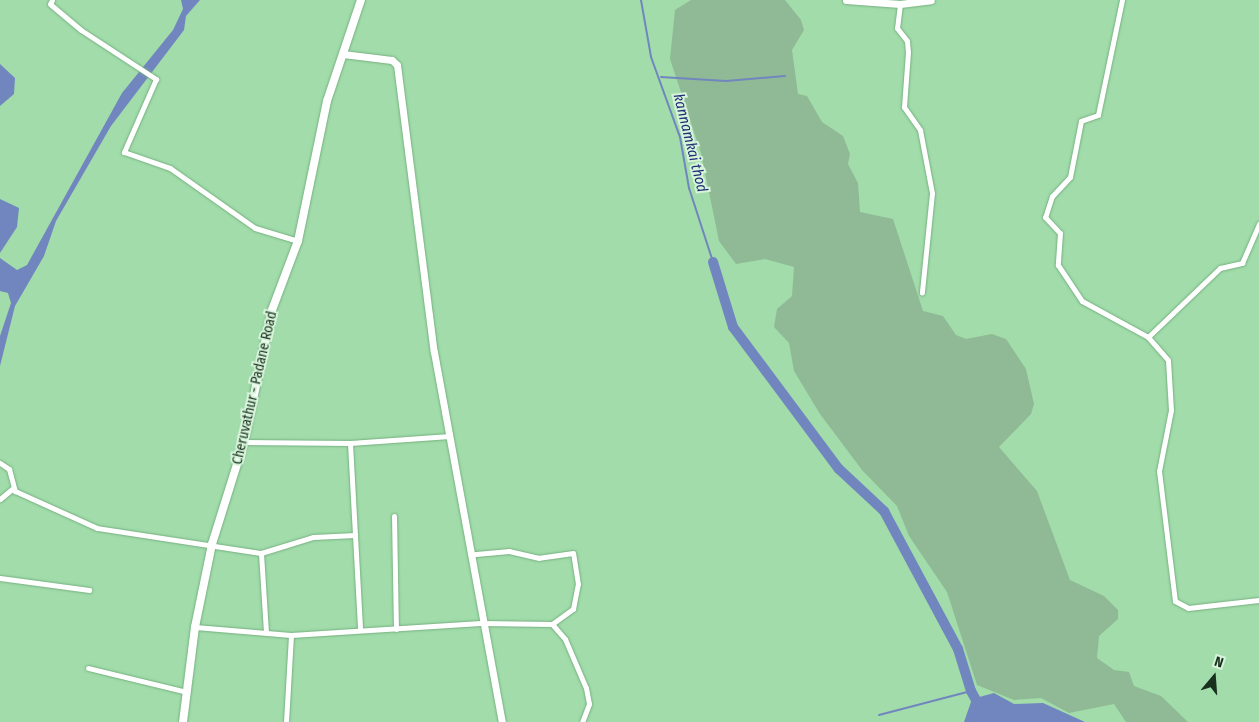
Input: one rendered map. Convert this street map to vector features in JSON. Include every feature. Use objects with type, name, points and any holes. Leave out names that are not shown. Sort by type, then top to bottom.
[{"type":"main road","name":"Cheruvathur - Padane Road","points":[[183,722],[195,627],[212,544],[244,442],[266,329],[298,241],[316,143],[361,0]]},
{"type":"street","points":[[52,0],[50,4],[81,30],[154,75],[156,83],[124,152],[170,168],[255,228],[298,241]]},
{"type":"street","points":[[846,0],[900,4],[930,0]]},
{"type":"street","points":[[1122,0],[1098,114],[1081,120],[1070,177],[1052,196],[1044,217],[1060,233],[1058,266],[1082,301],[1148,337],[1168,360],[1172,410],[1159,471],[1166,498],[1168,569],[1175,601],[1188,608],[1259,600]]},
{"type":"street","points":[[900,4],[897,28],[907,41],[908,52],[904,107],[920,130],[932,194],[922,292]]},
{"type":"street","points":[[343,54],[392,60],[397,65],[420,225],[431,333],[473,554],[482,623],[502,722]]},
{"type":"street","points":[[1148,337],[1220,268],[1242,262],[1259,224]]},
{"type":"street","points":[[244,442],[350,443],[450,436]]},
{"type":"street","points":[[350,443],[360,630]]},
{"type":"street","points":[[0,463],[9,469],[12,489]]},
{"type":"street","points":[[12,489],[108,531],[212,544],[261,553],[313,537],[354,535]]},
{"type":"street","points":[[0,499],[12,489]]},
{"type":"street","points":[[394,516],[396,629]]},
{"type":"street","points":[[195,627],[291,635],[482,623],[552,624],[573,609],[576,601],[573,553],[539,558],[509,551],[473,554]]},
{"type":"street","points":[[261,553],[266,632]]},
{"type":"street","points":[[0,578],[89,590]]},
{"type":"street","points":[[552,624],[565,639],[586,688],[589,704],[582,722]]},
{"type":"street","points":[[286,722],[291,635]]},
{"type":"street","points":[[88,668],[187,692]]},
{"type":"green space","points":[[691,0],[785,0],[801,20],[804,30],[792,50],[798,94],[807,96],[822,122],[843,136],[850,154],[848,164],[858,183],[860,212],[893,219],[923,311],[943,316],[956,335],[966,339],[992,334],[1006,339],[1026,369],[1034,404],[1031,414],[999,447],[1037,491],[1070,580],[1104,596],[1118,610],[1118,619],[1099,636],[1097,658],[1114,670],[1129,672],[1134,686],[1161,696],[1188,722],[1126,722],[1114,704],[1069,713],[1041,698],[1014,700],[977,685],[947,592],[909,536],[897,506],[862,470],[820,414],[794,371],[789,343],[774,327],[777,309],[792,296],[794,267],[765,259],[736,264],[719,241],[701,153],[670,59],[675,10]]},
{"type":"water","points":[[181,0],[200,0],[186,16],[184,30],[111,126],[56,221],[44,256],[15,306],[0,366],[0,336],[11,303],[8,293],[0,291],[0,258],[17,270],[27,265],[122,93],[173,30],[183,9]]},
{"type":"water","points":[[0,64],[15,78],[14,94],[0,106]]},
{"type":"water","points":[[0,199],[19,208],[17,227],[0,253]]},
{"type":"water","points":[[994,693],[1014,704],[1043,703],[1085,722],[964,722],[972,699]]},
{"type":"waterway","name":"kannamkai thod","points":[[641,0],[651,57],[680,137],[689,188],[713,262]]},
{"type":"waterway","points":[[661,77],[726,81],[785,76]]},
{"type":"waterway","points":[[713,262],[733,327],[839,469],[884,511],[958,649],[971,691],[986,718],[995,722]]},
{"type":"waterway","points":[[879,715],[971,691]]}]
